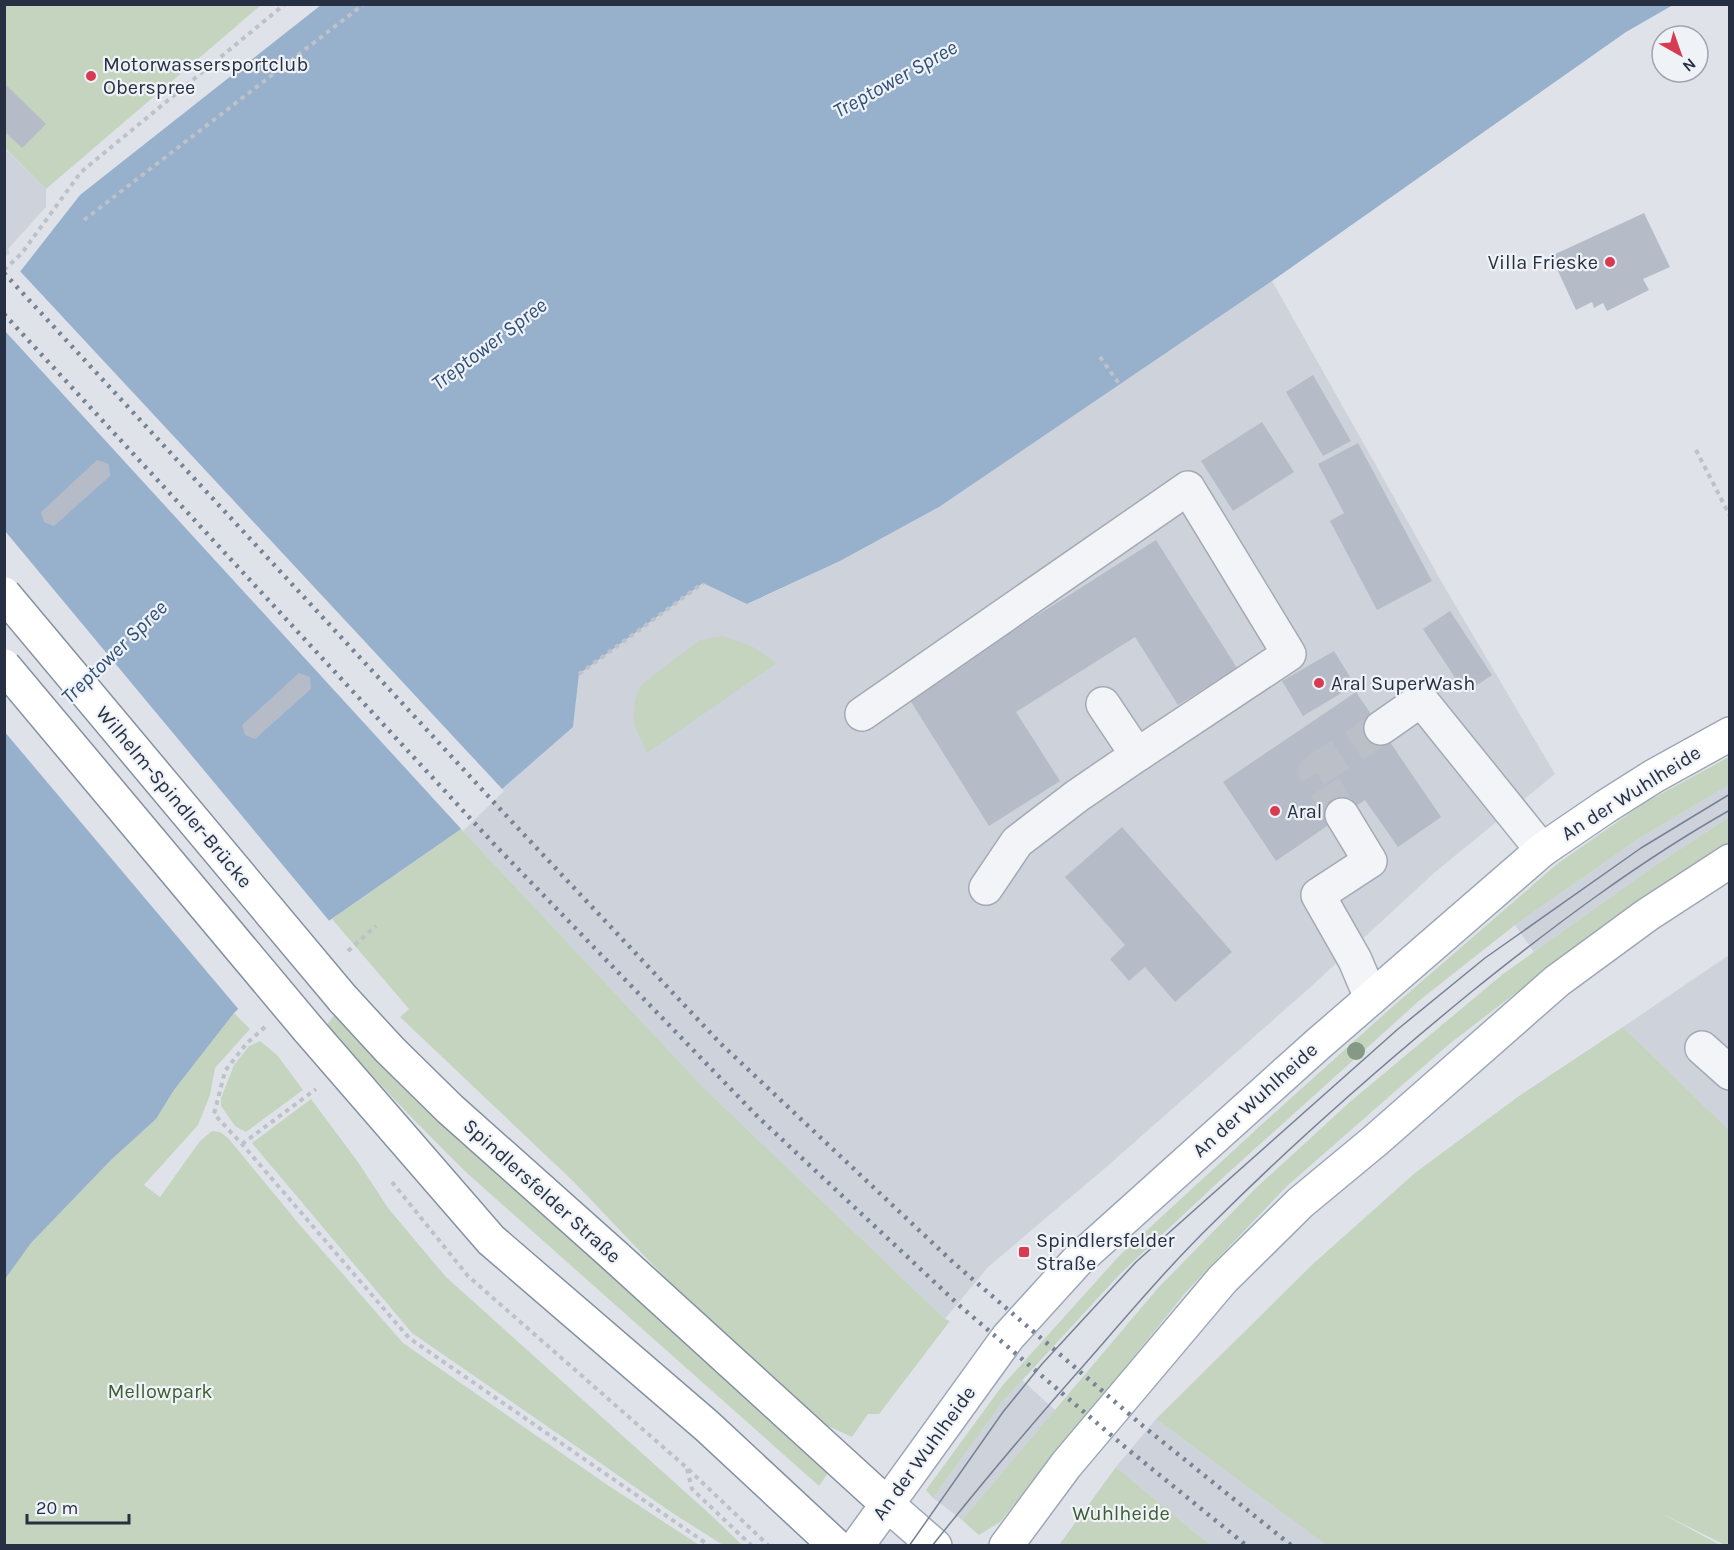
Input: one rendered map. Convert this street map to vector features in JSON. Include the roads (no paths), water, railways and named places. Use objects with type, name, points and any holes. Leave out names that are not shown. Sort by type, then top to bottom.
[{"type":"main road","name":"Wilhelm-Spindler-Brücke","points":[[4,594],[343,999]]},
{"type":"main road","points":[[4,666],[308,1029],[491,1240],[707,1426],[836,1545]]},
{"type":"main road","name":"An der Wuhlheide","points":[[857,1545],[1008,1337],[1078,1260],[1371,998],[1542,850],[1654,776],[1730,734]]},
{"type":"main road","points":[[1006,1545],[1066,1465],[1222,1280],[1299,1203],[1557,981],[1647,915],[1730,861]]},
{"type":"main road","name":"Spindlersfelder Straße","points":[[343,999],[390,1050],[450,1109],[935,1545]]},
{"type":"lane","points":[[862,714],[1188,489],[1289,654],[1077,796],[1017,842],[986,888]]},
{"type":"lane","points":[[1381,728],[1421,700],[1542,850]]},
{"type":"lane","points":[[1103,704],[1137,755]]},
{"type":"lane","points":[[1342,815],[1370,861],[1318,895],[1349,948],[1371,998]]},
{"type":"lane","points":[[1702,1048],[1730,1073]]},
{"type":"water","name":"Treptower Spree","points":[[321,5],[1673,5],[1626,32],[1272,281],[939,507],[840,561],[747,604],[703,583],[579,674],[573,727],[502,789],[461,829],[274,959],[258,990],[234,1013],[174,1090],[156,1119],[111,1160],[31,1243],[5,1279],[5,291],[80,195]]},
{"type":"tunnel","points":[[1342,815],[1315,771],[1381,728]]},
{"type":"tram line","points":[[909,1546],[1003,1412],[1042,1364],[1136,1262],[1398,1029],[1485,958],[1641,848],[1730,794]]},
{"type":"tram line","points":[[932,1546],[1026,1432],[1163,1275],[1213,1223],[1306,1134],[1371,1076],[1532,944],[1629,873],[1730,810]]},
{"type":"railway","points":[[4,273],[720,1043],[955,1264],[1143,1426],[1292,1546]]},
{"type":"railway","points":[[4,314],[493,843],[758,1117],[960,1306],[1125,1447],[1247,1546]]},
{"type":"place","name":"Motorwassersportclub Oberspree","points":[[91,76]]},
{"type":"place","name":"Villa Frieske","points":[[1610,262]]},
{"type":"place","name":"Aral SuperWash","points":[[1319,683]]},
{"type":"place","name":"Aral","points":[[1275,811]]},
{"type":"place","name":"Spindlersfelder Straße","points":[[1024,1252]]},
{"type":"park label","name":"Mellowpark","points":[[160,1391]]},
{"type":"park label","name":"Wuhlheide","points":[[1121,1513]]}]
